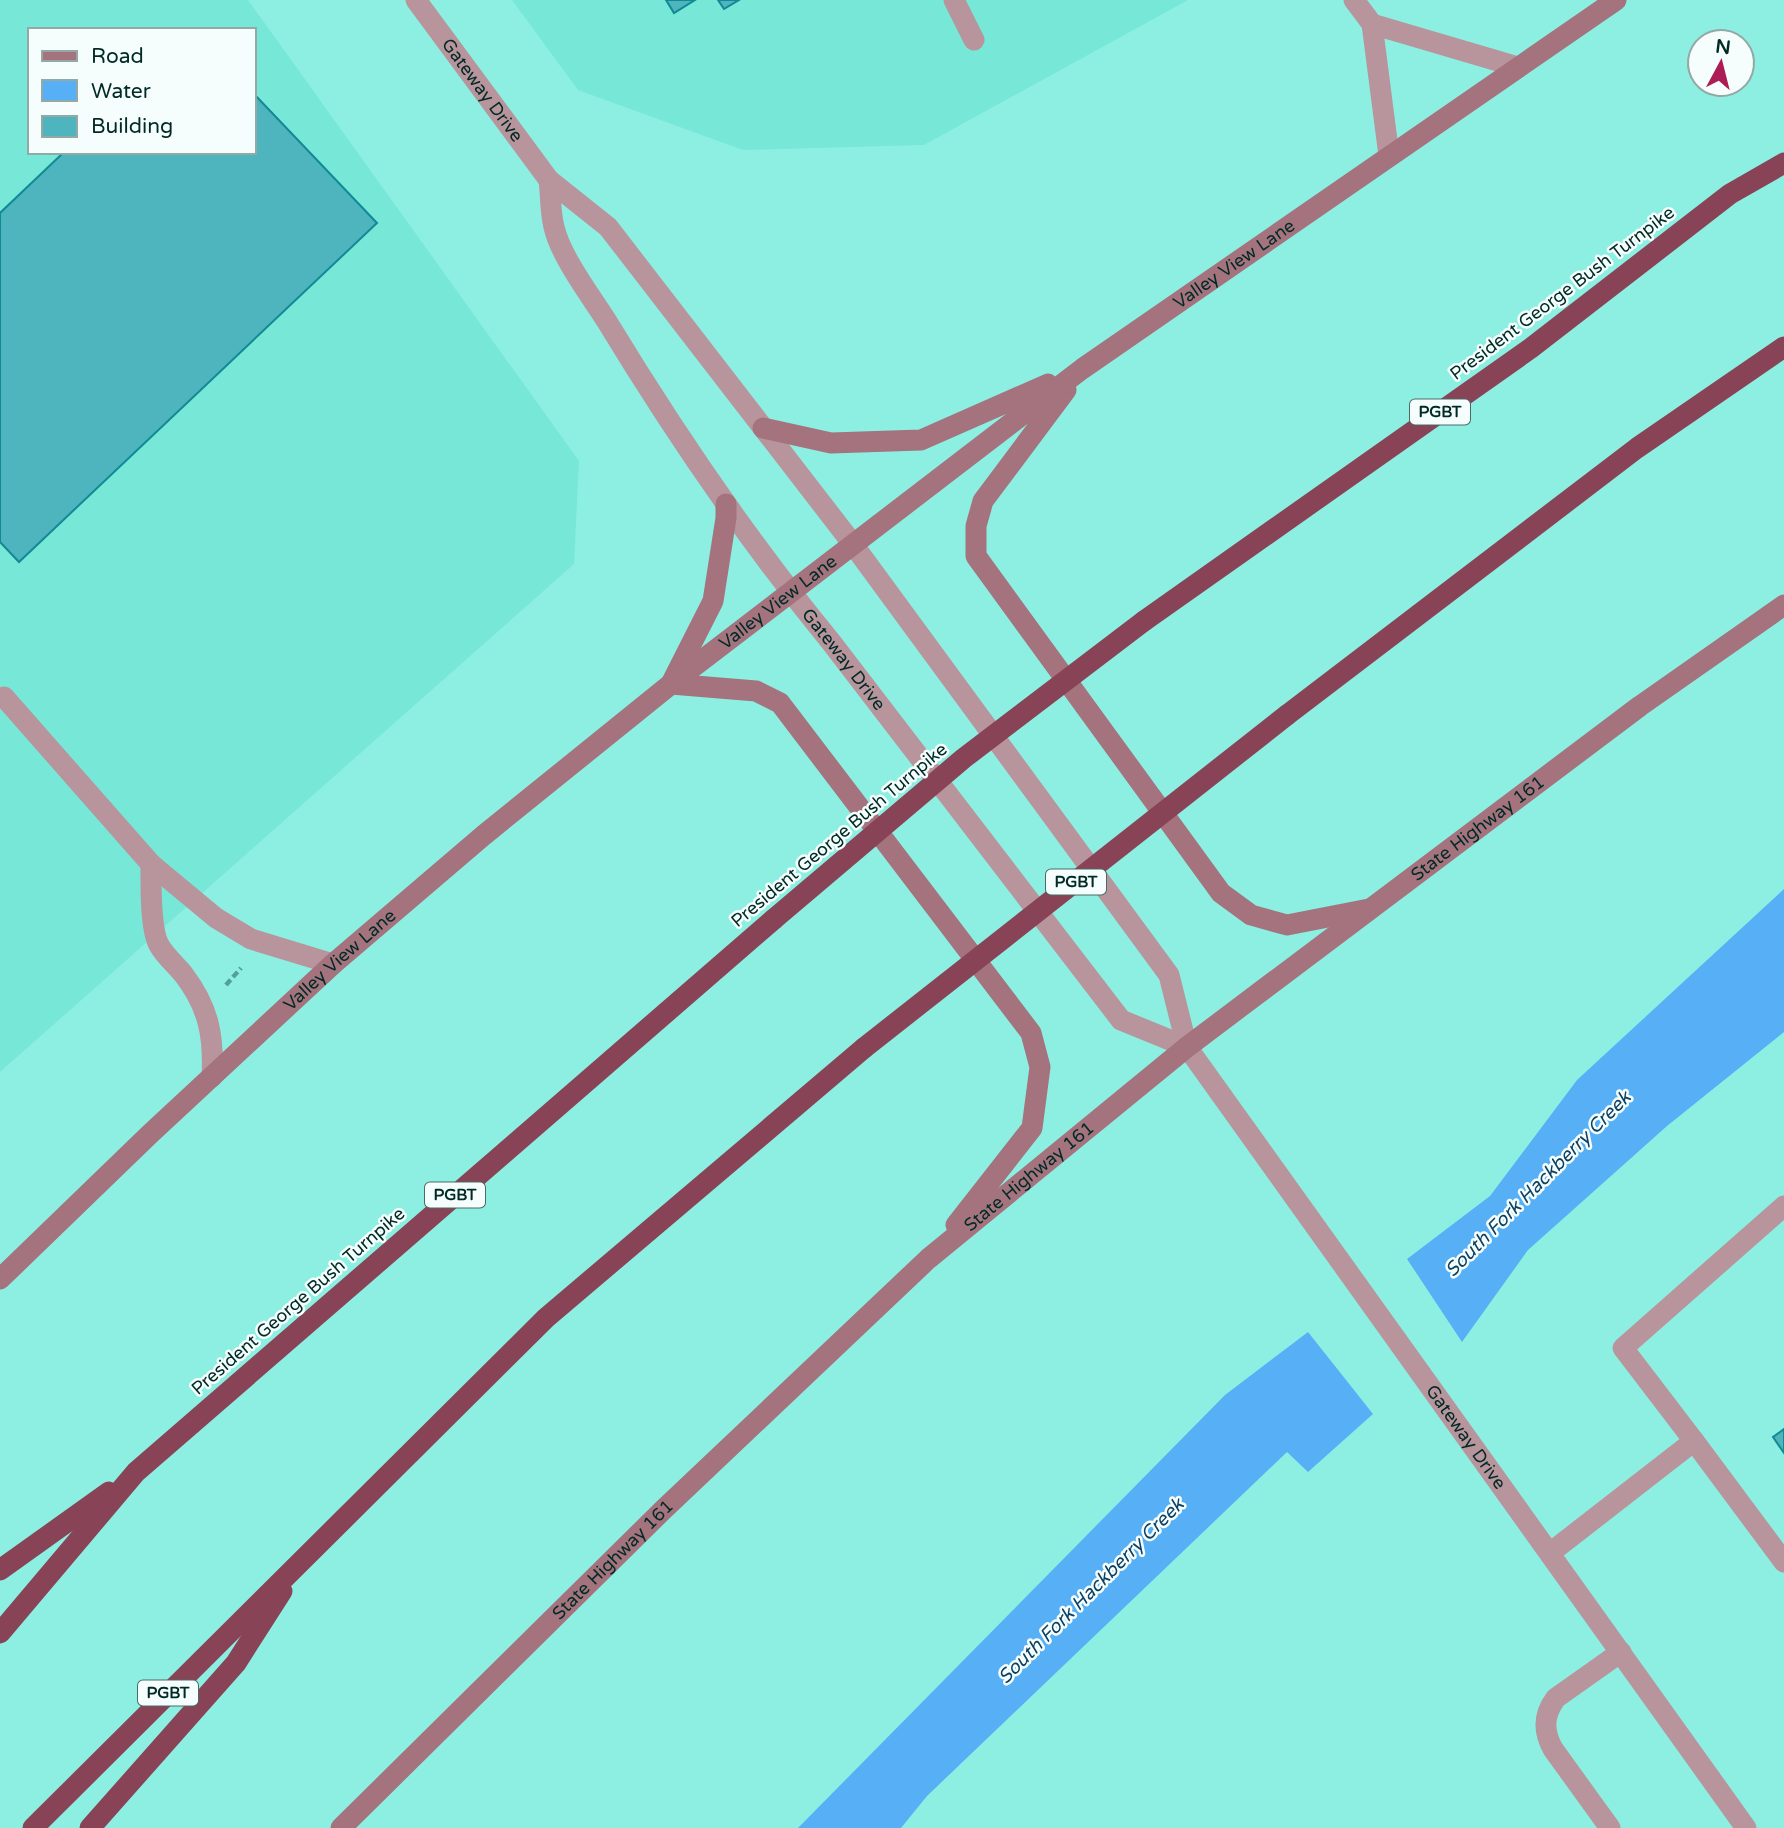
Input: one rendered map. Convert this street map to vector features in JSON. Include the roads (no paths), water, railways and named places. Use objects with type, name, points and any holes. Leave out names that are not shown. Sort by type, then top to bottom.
[{"type":"highway","points":[[1730,194],[1784,149]]},
{"type":"highway","name":"President George Bush Turnpike","points":[[0,1633],[136,1472],[774,919],[964,758],[1144,621],[1531,348],[1730,194],[1784,163]]},
{"type":"highway","name":"PGBT","points":[[33,1828],[546,1318],[864,1048],[1287,715],[1636,448],[1784,347]]},
{"type":"highway","points":[[0,1570],[136,1472]]},
{"type":"highway","points":[[90,1828],[236,1663],[303,1557]]},
{"type":"main road","name":"Valley View Lane","points":[[0,1279],[333,964],[494,827],[671,684],[1082,369],[1616,0]]},
{"type":"main road","points":[[763,428],[831,443],[921,440],[1082,369]]},
{"type":"main road","points":[[1082,369],[983,501],[976,526],[976,556],[1221,894],[1251,915],[1287,925],[1374,908]]},
{"type":"main road","points":[[726,504],[713,601],[671,684],[755,691],[780,703],[1031,1033],[1040,1067],[1032,1128],[928,1259]]},
{"type":"main road","name":"State Highway 161","points":[[341,1828],[663,1510],[928,1259],[1187,1046],[1640,706],[1784,605]]},
{"type":"street","name":"Gateway Drive","points":[[416,0],[549,180],[608,227],[852,544],[1170,975],[1187,1046],[1745,1828]]},
{"type":"street","points":[[954,0],[974,40]]},
{"type":"street","points":[[1354,0],[1372,24],[1389,156]]},
{"type":"street","points":[[1372,24],[1518,67]]},
{"type":"street","name":"Gateway Drive","points":[[549,180],[554,228],[566,254],[614,334],[726,504],[790,592],[1121,1020],[1187,1046]]},
{"type":"street","points":[[4,697],[151,864],[216,918],[251,939],[333,964]]},
{"type":"street","points":[[151,864],[151,901],[158,944],[185,976],[208,1016],[214,1045],[212,1077]]},
{"type":"street","points":[[1784,1206],[1623,1348],[1784,1562]]},
{"type":"street","points":[[1550,1553],[1694,1441]]},
{"type":"street","points":[[1610,1828],[1553,1749],[1544,1726],[1550,1706],[1556,1698],[1621,1652]]},
{"type":"water","name":"South Fork Hackberry Creek","points":[[1784,889],[1784,1032],[1667,1126],[1528,1250],[1462,1342],[1407,1259],[1490,1196],[1577,1080]]},
{"type":"water","name":"South Fork Hackberry Creek","points":[[1308,1332],[1373,1414],[1308,1472],[1287,1452],[927,1796],[901,1828],[798,1828],[1225,1395]]}]
